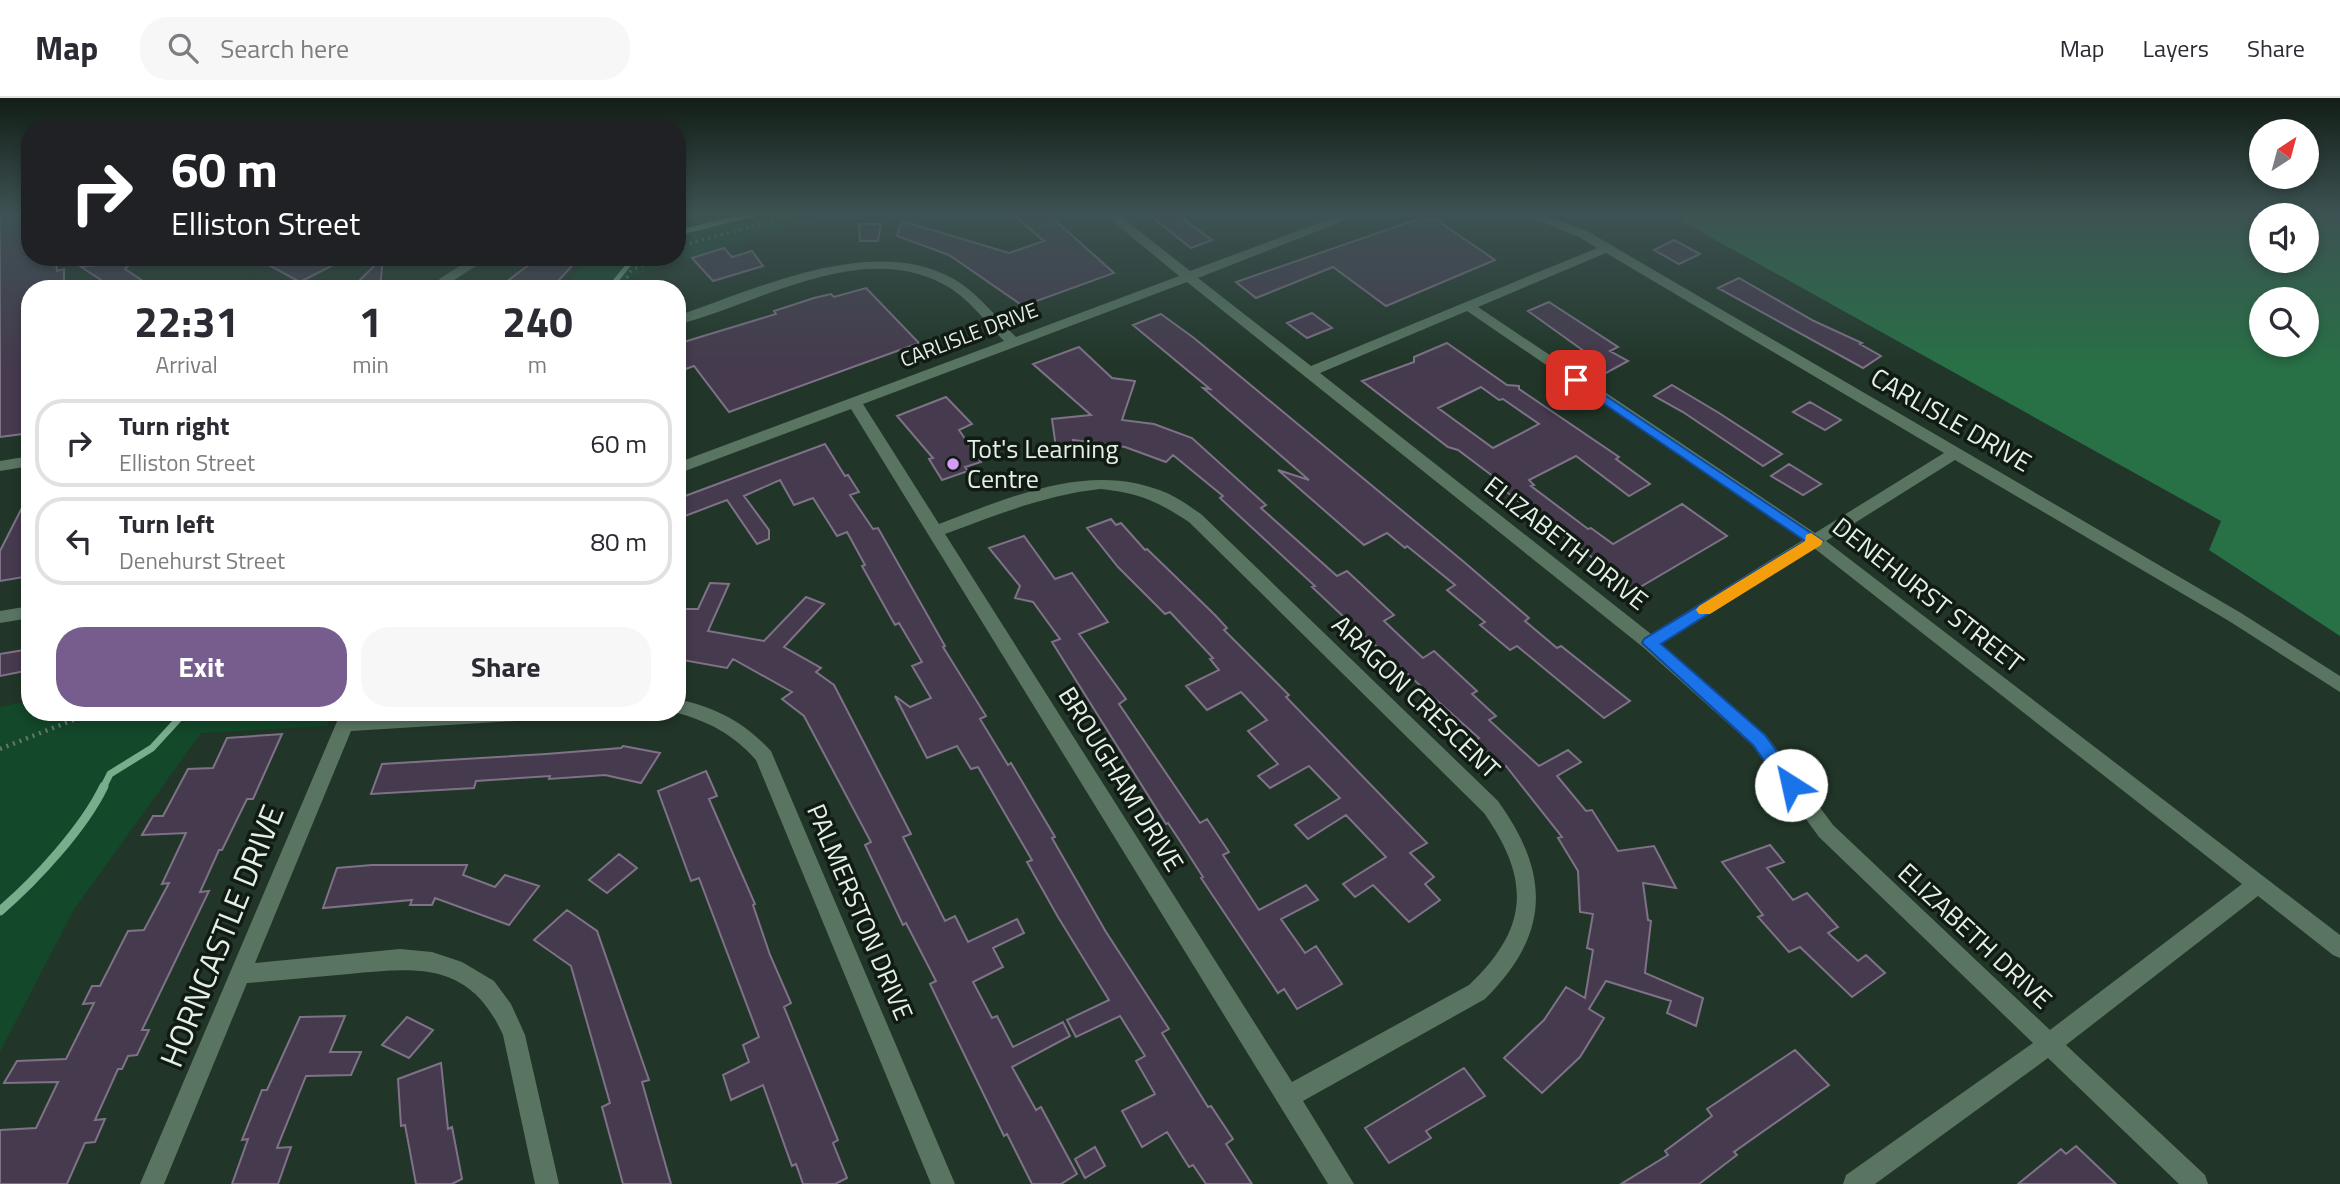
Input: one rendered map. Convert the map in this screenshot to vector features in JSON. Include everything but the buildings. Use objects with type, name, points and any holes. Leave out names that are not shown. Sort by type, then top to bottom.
[{"type":"street","points":[[686,318],[828,271],[860,265],[892,265],[921,270],[952,283],[1013,342]]},
{"type":"street","name":"ELIZABETH DRIVE","points":[[1174,265],[1650,643],[1759,740],[1826,831],[2196,1184]]},
{"type":"street","name":"CARLISLE DRIVE","points":[[686,466],[1222,265]]},
{"type":"street","points":[[1310,372],[1567,265]]},
{"type":"street","name":"CARLISLE DRIVE","points":[[1635,265],[2235,617],[2340,685]]},
{"type":"street","points":[[446,279],[468,266]]},
{"type":"street","name":"DENEHURST STREET","points":[[1468,306],[1816,541],[2340,948]]},
{"type":"street","name":"BROUGHAM DRIVE","points":[[855,403],[1342,1184]]},
{"type":"street","points":[[1650,643],[1955,453]]},
{"type":"street","points":[[0,466],[21,462]]},
{"type":"street","name":"ARAGON CRESCENT","points":[[937,531],[1050,490],[1071,486],[1128,486],[1170,500],[1195,519],[1491,807],[1507,827],[1524,865],[1528,904],[1519,938],[1498,972],[1477,992],[1289,1096]]},
{"type":"street","points":[[0,617],[21,614]]},
{"type":"street","name":"PALMERSTON DRIVE","points":[[686,708],[726,722],[748,737],[764,756],[943,1184]]},
{"type":"street","name":"HORNCASTLE DRIVE","points":[[152,1184],[347,721]]},
{"type":"street","points":[[1855,1184],[2051,1043],[2258,884]]},
{"type":"street","points":[[242,974],[400,958],[432,962],[462,972],[486,988],[503,1011],[514,1035],[547,1184]]},
{"type":"path","points":[[626,280],[631,271],[641,266]]},
{"type":"path","points":[[0,749],[70,721]]},
{"type":"green space","points":[[1760,265],[2249,265],[2249,273],[2319,273],[2319,265],[2340,265],[2340,636],[2209,550],[2221,521]]},
{"type":"green space","points":[[582,266],[664,266],[629,277],[629,280],[571,280]]},
{"type":"green space","points":[[21,703],[21,721],[329,721],[327,726],[201,733],[73,911],[0,1052],[0,707]]},
{"type":"waterway","points":[[616,280],[628,266]]},
{"type":"waterway","points":[[104,786],[110,774],[152,748],[177,721]]},
{"type":"waterway","points":[[0,911],[58,853],[84,819],[104,786]]},
{"type":"slow traffic","points":[[1704,610],[1816,541],[1811,538]]},
{"type":"place","name":"Tot's Learning Centre","points":[[953,464]]},
{"type":"route","points":[[1576,380],[1816,541],[1650,643],[1759,740],[1791,785]]}]
